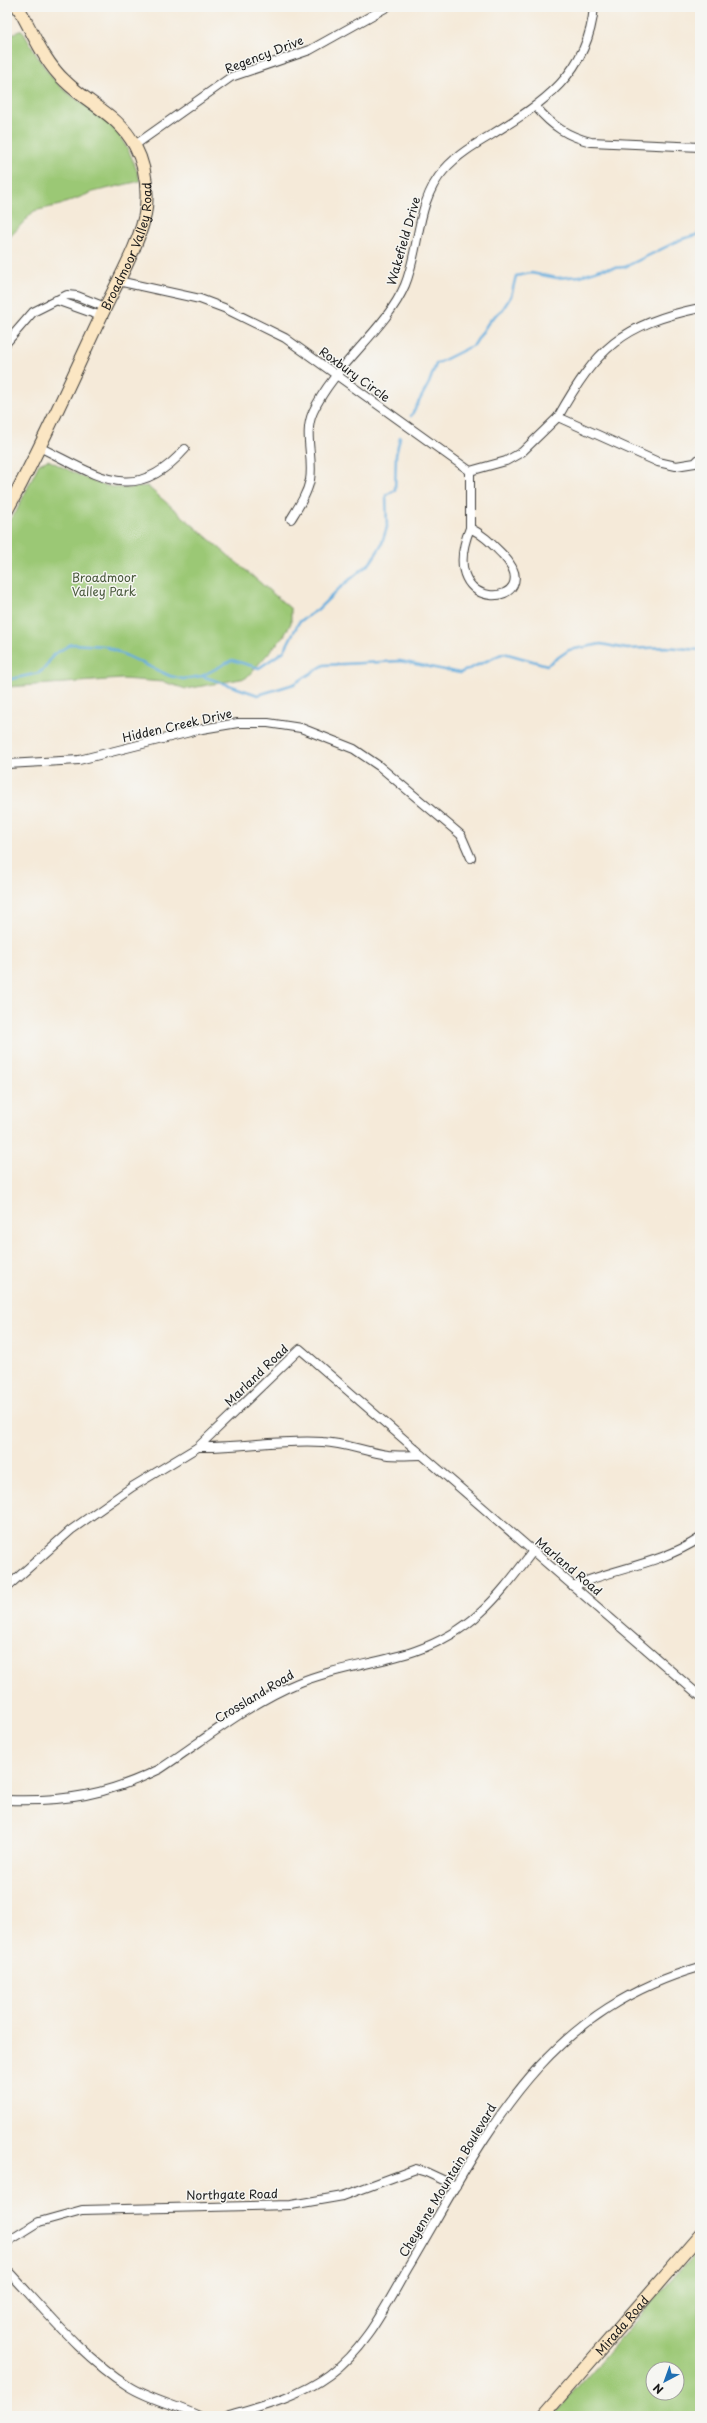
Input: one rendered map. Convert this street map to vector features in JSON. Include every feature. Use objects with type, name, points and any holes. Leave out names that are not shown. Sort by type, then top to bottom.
[{"type":"street","name":"Broadmoor Valley Road","points":[[7,510],[118,281],[140,229],[146,209],[143,164],[135,145],[124,128],[110,114],[64,81],[52,66],[18,7]]},
{"type":"street","name":"Regency Drive","points":[[135,145],[231,77],[310,50],[387,7]]},
{"type":"street","name":"Wakefield Drive","points":[[291,519],[307,492],[310,479],[308,440],[313,412],[336,374],[394,306],[405,285],[427,201],[443,171],[461,154],[536,107],[560,85],[578,61],[591,27],[594,7]]},
{"type":"street","points":[[536,107],[550,123],[579,139],[591,142],[700,147]]},
{"type":"street","name":"Roxbury Circle","points":[[118,281],[200,299],[224,308],[285,338],[470,471]]},
{"type":"street","points":[[7,342],[33,312],[56,300],[103,312]]},
{"type":"street","points":[[470,528],[484,535],[511,564],[516,572],[515,584],[509,591],[498,595],[486,595],[475,590],[466,579],[462,570],[463,545],[470,528],[470,471],[506,460],[522,452],[558,417],[573,391],[601,354],[618,339],[637,327],[665,316],[700,308]]},
{"type":"street","points":[[558,417],[658,462],[676,466],[695,463],[700,458]]},
{"type":"street","points":[[38,447],[106,479],[120,482],[146,480],[162,472],[185,449]]},
{"type":"street","name":"Hidden Creek Drive","points":[[7,764],[79,760],[202,729],[238,723],[268,723],[301,728],[354,749],[379,766],[461,836],[471,858]]},
{"type":"street","name":"Marland Road","points":[[7,1587],[71,1530],[132,1487],[198,1447],[300,1349],[699,1694]]},
{"type":"street","points":[[198,1447],[227,1448],[269,1441],[312,1441],[325,1442],[388,1455],[422,1455]]},
{"type":"street","points":[[574,1586],[593,1577],[660,1559],[700,1538]]},
{"type":"street","name":"Crossland Road","points":[[7,1800],[51,1801],[76,1798],[144,1777],[160,1769],[255,1706],[293,1685],[326,1673],[415,1651],[443,1640],[482,1614],[494,1602],[533,1552]]},
{"type":"street","name":"Cheyenne Mountain Boulevard","points":[[229,2416],[270,2405],[306,2390],[329,2375],[350,2356],[369,2333],[456,2186],[505,2107],[535,2069],[563,2041],[596,2015],[624,1996],[674,1974],[700,1967]]},
{"type":"street","name":"Northgate Road","points":[[7,2242],[39,2222],[82,2210],[291,2205],[343,2196],[416,2170],[426,2172],[456,2186]]},
{"type":"street","name":"Mirada Road","points":[[543,2416],[700,2235]]},
{"type":"street","points":[[7,2270],[96,2362],[115,2378],[142,2394],[199,2416]]},
{"type":"green space","points":[[22,30],[39,59],[54,80],[68,93],[111,125],[129,151],[140,181],[93,192],[60,205],[34,211],[7,240],[7,36]]},
{"type":"green space","name":"Broadmoor Valley Park","points":[[48,460],[85,478],[107,486],[132,488],[147,486],[291,609],[291,623],[284,636],[246,678],[186,689],[164,682],[122,679],[7,687],[7,523],[16,512],[39,464]]},
{"type":"green space","points":[[700,2248],[700,2416],[553,2416],[694,2254]]},
{"type":"waterway","points":[[411,416],[429,383],[436,364],[474,345],[490,320],[503,309],[511,296],[516,276],[531,273],[557,278],[580,276],[601,269],[625,267],[682,239],[700,234]]},
{"type":"waterway","points":[[202,676],[232,660],[259,668],[284,651],[299,622],[317,610],[342,586],[370,563],[381,546],[387,527],[386,495],[395,490],[396,455],[400,437]]},
{"type":"waterway","points":[[7,680],[39,673],[45,668],[53,655],[71,644],[105,646],[170,676],[183,679],[202,676],[258,695],[294,684],[324,665],[400,661],[460,673],[504,653],[547,665],[569,650],[601,644],[627,649],[666,647],[700,650]]}]
